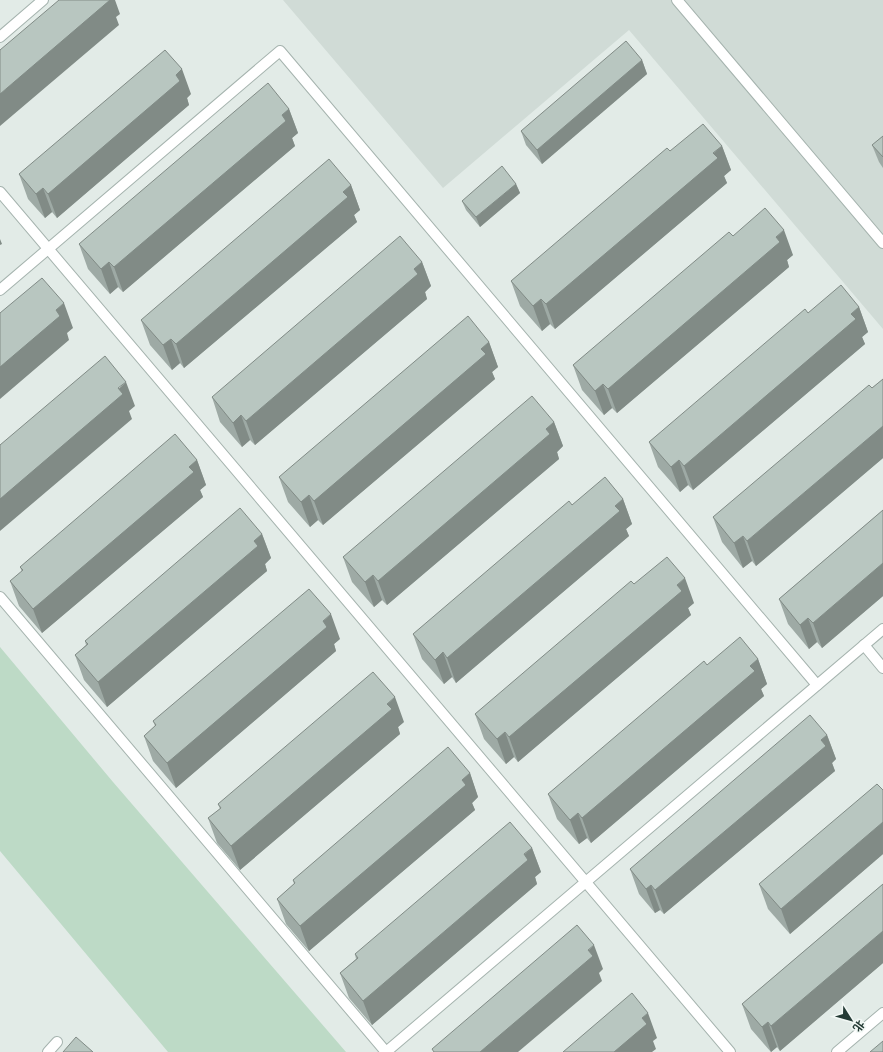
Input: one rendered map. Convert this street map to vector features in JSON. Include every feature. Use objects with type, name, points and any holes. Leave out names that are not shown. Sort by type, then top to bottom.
[{"type":"lane","points":[[0,37],[43,0]]},
{"type":"lane","points":[[677,0],[883,243]]},
{"type":"lane","points":[[0,290],[280,51],[817,685]]},
{"type":"lane","points":[[0,192],[730,1052]]},
{"type":"lane","points":[[0,597],[386,1052],[883,629]]},
{"type":"lane","points":[[864,645],[883,668]]},
{"type":"lane","points":[[837,1052],[882,1017]]},
{"type":"lane","points":[[48,1052],[57,1042]]},
{"type":"shaded area","points":[[283,0],[883,0],[883,329],[629,30],[443,188]]},
{"type":"green space","points":[[0,647],[113,782],[346,1052],[168,1052],[0,851]]},
{"type":"building","points":[[59,0],[110,0],[0,94],[0,50]]},
{"type":"building","points":[[626,41],[642,60],[537,150],[521,131]]},
{"type":"building","points":[[165,50],[182,69],[176,75],[180,81],[48,194],[43,188],[36,194],[19,174]]},
{"type":"building","points":[[268,83],[289,109],[282,115],[286,121],[114,267],[109,262],[101,269],[79,244]]},
{"type":"building","points":[[703,124],[722,146],[713,153],[718,158],[546,304],[541,299],[533,306],[511,281],[667,148],[670,151]]},
{"type":"building","points":[[883,136],[883,157],[872,145]]},
{"type":"building","points":[[329,159],[351,185],[343,192],[348,197],[176,344],[171,339],[163,345],[141,320]]},
{"type":"building","points":[[502,166],[516,184],[476,217],[462,201]]},
{"type":"building","points":[[765,208],[784,230],[776,237],[780,242],[608,389],[603,384],[595,391],[573,365],[729,232],[733,236]]},
{"type":"building","points":[[400,236],[422,262],[414,269],[418,274],[246,421],[241,415],[233,423],[212,397]]},
{"type":"building","points":[[42,278],[64,303],[56,310],[60,316],[0,367],[0,313]]},
{"type":"building","points":[[841,285],[859,307],[851,314],[856,319],[684,466],[679,460],[671,467],[649,442],[805,309],[808,313]]},
{"type":"building","points":[[468,316],[489,342],[481,349],[486,354],[314,501],[309,495],[301,502],[279,477]]},
{"type":"building","points":[[105,356],[126,382],[118,388],[123,394],[0,499],[0,445]]},
{"type":"building","points":[[883,379],[883,426],[747,541],[743,536],[734,543],[713,517],[869,385],[872,388]]},
{"type":"building","points":[[532,396],[554,422],[546,429],[550,434],[378,581],[373,575],[365,582],[343,557]]},
{"type":"building","points":[[175,434],[197,460],[189,467],[194,472],[33,609],[10,581],[23,570],[20,567]]},
{"type":"building","points":[[605,477],[623,499],[615,506],[620,511],[447,658],[443,652],[435,660],[413,634],[569,501],[572,505]]},
{"type":"building","points":[[240,508],[262,534],[254,541],[258,546],[98,682],[75,655],[88,644],[85,641]]},
{"type":"building","points":[[883,510],[883,563],[813,623],[808,618],[800,625],[779,599]]},
{"type":"building","points":[[667,557],[685,578],[677,585],[682,591],[509,737],[505,732],[497,739],[475,714],[631,581],[634,584]]},
{"type":"building","points":[[309,589],[331,614],[323,621],[327,627],[167,763],[144,736],[156,725],[153,721]]},
{"type":"building","points":[[740,637],[758,659],[750,666],[755,671],[582,818],[578,813],[570,820],[548,794],[704,661],[707,665]]},
{"type":"building","points":[[373,672],[395,697],[387,704],[392,709],[231,846],[208,818],[221,808],[218,804]]},
{"type":"building","points":[[810,715],[827,735],[821,740],[826,746],[655,890],[651,885],[646,889],[630,869]]},
{"type":"building","points":[[448,747],[470,773],[462,780],[466,785],[300,926],[277,899],[295,883],[293,880]]},
{"type":"building","points":[[877,784],[883,790],[883,822],[781,909],[759,884]]},
{"type":"building","points":[[510,822],[532,848],[524,854],[528,860],[363,1001],[340,973],[358,958],[355,954]]},
{"type":"building","points":[[883,884],[883,931],[771,1026],[768,1022],[762,1027],[742,1004]]},
{"type":"building","points":[[577,925],[594,945],[588,950],[593,956],[480,1052],[434,1052],[432,1049]]},
{"type":"building","points":[[632,993],[648,1013],[642,1018],[647,1024],[614,1052],[563,1052]]},
{"type":"building","points":[[76,1037],[93,1052],[63,1052]]},
{"type":"building","points":[[883,1041],[883,1052],[870,1052]]}]
